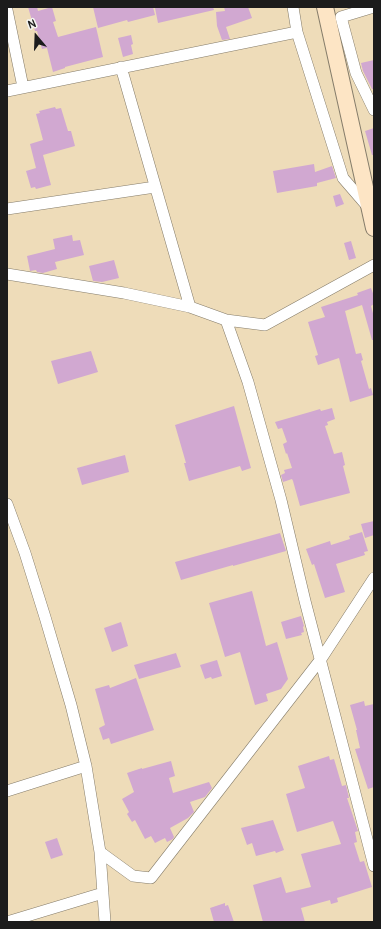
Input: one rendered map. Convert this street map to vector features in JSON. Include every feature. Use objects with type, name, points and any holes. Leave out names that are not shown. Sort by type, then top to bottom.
[{"type":"main road","points":[[325,7],[374,228]]},
{"type":"street","points":[[293,7],[298,32],[343,178],[369,209]]},
{"type":"street","points":[[374,8],[341,17],[356,73],[374,110]]},
{"type":"street","points":[[7,10],[23,87]]},
{"type":"street","points":[[7,91],[298,32]]},
{"type":"street","points":[[121,67],[190,307]]},
{"type":"street","points":[[7,209],[155,187]]},
{"type":"street","points":[[7,274],[124,293],[190,307],[226,320],[265,325],[374,265]]},
{"type":"street","points":[[226,320],[248,382],[281,500],[374,866]]},
{"type":"street","points":[[7,504],[25,553],[45,617],[71,705],[86,766],[100,852],[105,922]]},
{"type":"street","points":[[100,852],[133,876],[151,878],[321,659],[374,578]]},
{"type":"street","points":[[7,791],[86,766]]},
{"type":"street","points":[[7,922],[102,893]]},
{"type":"building","points":[[28,7],[37,7],[38,11],[52,7],[56,21],[53,22],[58,37],[96,27],[103,57],[65,67],[53,72],[47,48],[42,49]]},
{"type":"building","points":[[93,7],[153,7],[155,15],[128,22],[127,20],[98,28]]},
{"type":"building","points":[[213,7],[214,10],[158,23],[155,8]]},
{"type":"building","points":[[224,7],[248,7],[252,18],[226,27],[230,39],[222,40],[217,26],[216,12],[225,11]]},
{"type":"building","points":[[131,35],[133,54],[123,57],[118,38]]},
{"type":"building","points":[[374,60],[374,89],[372,89],[363,71],[361,63]]},
{"type":"building","points":[[55,107],[56,109],[61,108],[68,131],[71,131],[75,146],[43,155],[51,185],[36,189],[35,187],[31,188],[26,171],[36,168],[30,144],[43,140],[36,114],[40,113],[39,111]]},
{"type":"building","points":[[374,128],[374,155],[372,155],[365,131]]},
{"type":"building","points":[[314,164],[315,172],[332,166],[336,178],[317,183],[317,186],[277,193],[273,171]]},
{"type":"building","points":[[340,194],[344,204],[336,207],[333,196]]},
{"type":"building","points":[[72,235],[73,241],[80,240],[84,255],[55,262],[57,269],[43,273],[37,272],[36,270],[30,271],[27,256],[55,249],[53,239]]},
{"type":"building","points":[[351,241],[356,258],[349,260],[344,243]]},
{"type":"building","points":[[114,260],[119,278],[102,282],[93,281],[89,266]]},
{"type":"building","points":[[371,288],[374,296],[374,304],[371,306],[374,317],[374,340],[372,340],[362,305],[345,311],[356,354],[361,353],[363,360],[361,361],[369,389],[371,388],[373,395],[350,402],[339,358],[318,365],[315,356],[318,355],[308,322],[325,317],[321,307],[358,295],[357,293]]},
{"type":"building","points":[[91,351],[98,372],[58,384],[51,361]]},
{"type":"building","points":[[234,406],[251,468],[242,471],[240,466],[189,481],[184,463],[186,463],[175,425]]},
{"type":"building","points":[[332,408],[335,419],[327,422],[328,425],[325,426],[334,454],[342,452],[345,465],[343,466],[350,493],[300,506],[292,479],[283,482],[281,475],[285,473],[284,470],[292,468],[283,444],[287,442],[282,428],[278,429],[275,422],[320,409],[321,411]]},
{"type":"building","points":[[125,455],[129,472],[82,485],[77,468]]},
{"type":"building","points":[[374,521],[374,535],[365,538],[361,524]]},
{"type":"building","points":[[362,532],[368,551],[364,552],[365,555],[336,564],[345,592],[325,598],[314,564],[312,565],[306,549],[330,541],[331,545],[350,539],[349,536]]},
{"type":"building","points":[[280,533],[286,551],[181,580],[175,562]]},
{"type":"building","points":[[252,591],[266,646],[277,642],[288,679],[281,689],[266,694],[268,701],[255,705],[240,652],[225,657],[209,603]]},
{"type":"building","points":[[301,616],[304,632],[301,633],[302,635],[286,639],[281,622]]},
{"type":"building","points":[[121,622],[128,646],[112,652],[104,628]]},
{"type":"building","points":[[176,653],[181,667],[139,679],[134,665]]},
{"type":"building","points":[[217,660],[222,676],[212,679],[211,677],[205,679],[200,665]]},
{"type":"building","points":[[136,678],[154,730],[111,744],[109,738],[103,740],[99,728],[105,725],[95,689],[109,685],[110,688]]},
{"type":"building","points":[[364,701],[365,706],[374,704],[374,787],[368,789],[355,749],[360,748],[350,705]]},
{"type":"building","points":[[329,756],[330,760],[334,759],[342,786],[346,785],[349,798],[347,798],[358,831],[355,832],[357,842],[354,843],[360,862],[364,861],[372,887],[337,898],[338,902],[331,904],[330,900],[301,908],[305,922],[263,922],[253,885],[281,877],[286,893],[311,887],[301,854],[341,844],[333,821],[297,832],[286,794],[305,788],[298,766]]},
{"type":"building","points":[[171,761],[175,776],[169,778],[173,793],[209,782],[212,788],[205,797],[190,802],[194,812],[188,818],[170,828],[174,837],[173,839],[167,842],[165,838],[155,843],[151,836],[145,839],[135,820],[132,822],[127,814],[129,812],[122,799],[134,792],[127,773]]},
{"type":"building","points":[[273,820],[284,850],[276,853],[275,851],[256,856],[252,843],[247,845],[241,828]]},
{"type":"building","points":[[57,838],[63,855],[51,859],[45,842]]},
{"type":"building","points":[[225,903],[225,906],[228,905],[234,922],[214,922],[210,908]]}]
